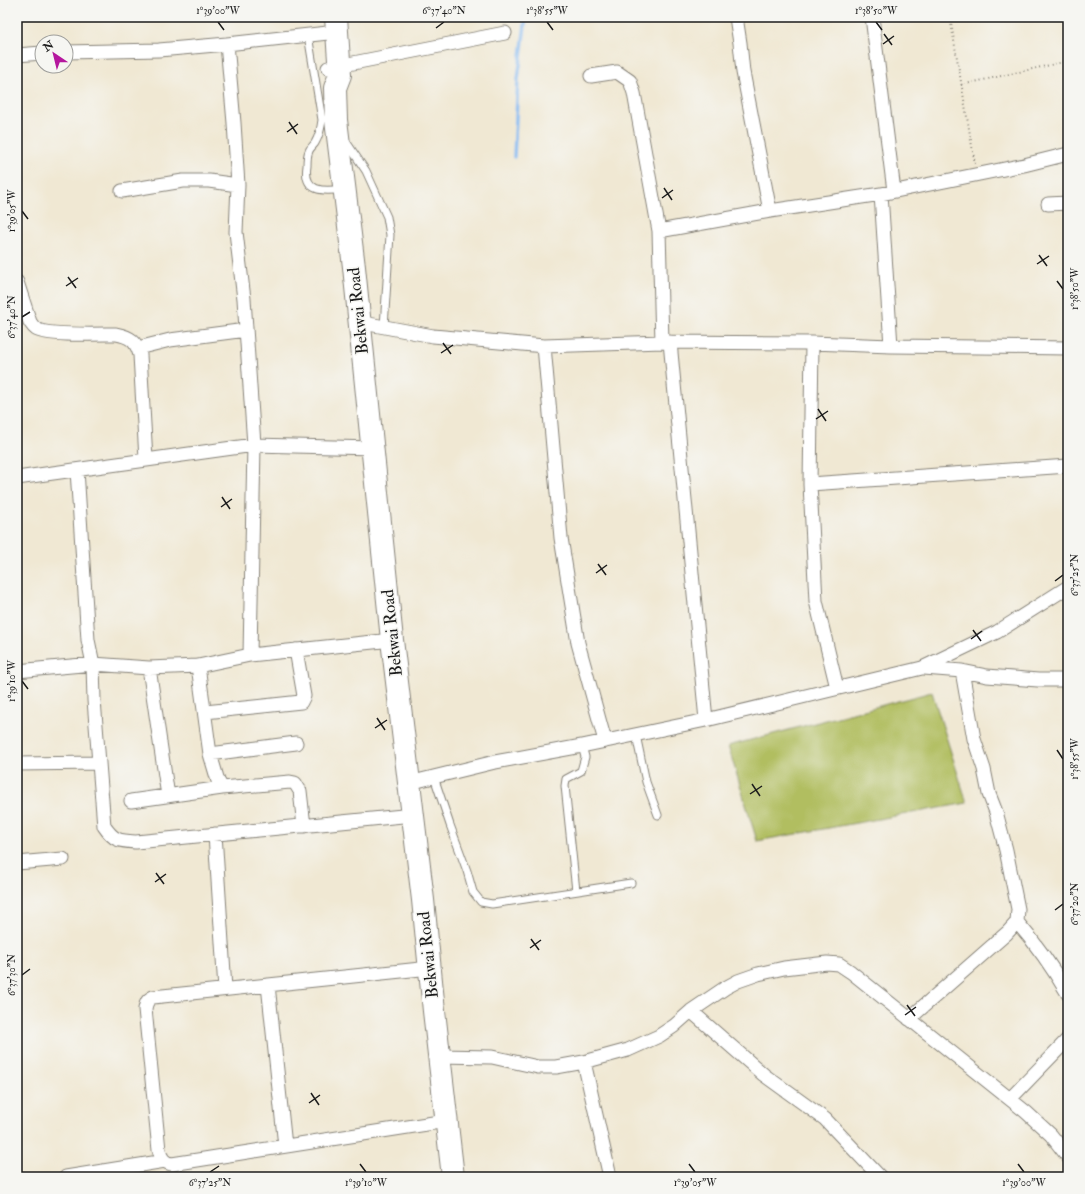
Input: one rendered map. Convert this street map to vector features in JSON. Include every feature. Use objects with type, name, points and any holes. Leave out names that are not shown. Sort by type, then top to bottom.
[{"type":"highway","name":"Bekwai Road","points":[[326,27],[333,67],[340,75],[335,88],[332,123],[344,188],[373,448],[392,640],[410,783],[453,1177]]},
{"type":"street","points":[[736,17],[743,72],[770,211]]},
{"type":"street","points":[[872,17],[894,191]]},
{"type":"street","points":[[74,52],[159,50],[227,44],[326,27]]},
{"type":"street","points":[[333,67],[505,34]]},
{"type":"street","points":[[227,44],[238,185],[236,232],[244,299],[254,445],[250,655]]},
{"type":"street","points":[[17,55],[34,54]]},
{"type":"street","points":[[591,76],[617,72],[630,82],[634,93],[659,231],[666,342],[706,720]]},
{"type":"street","points":[[659,231],[770,211],[880,194],[1024,165],[1068,154]]},
{"type":"street","points":[[122,191],[183,181],[208,181],[238,185]]},
{"type":"street","points":[[880,194],[891,346]]},
{"type":"street","points":[[1048,204],[1068,203]]},
{"type":"street","points":[[17,282],[30,322],[36,330],[50,333],[116,334],[126,336],[131,339],[138,348],[140,355],[146,459]]},
{"type":"street","points":[[358,322],[433,336],[544,346],[666,342],[1068,348]]},
{"type":"street","points":[[138,348],[170,340],[246,330]]},
{"type":"street","points":[[812,343],[810,484],[816,601],[836,688]]},
{"type":"street","points":[[544,346],[563,545],[578,643],[605,741]]},
{"type":"street","points":[[17,478],[254,445],[373,448]]},
{"type":"street","points":[[810,484],[1068,466]]},
{"type":"street","points":[[77,470],[88,640],[93,664],[94,700],[104,826],[110,836],[119,841],[136,842],[413,816]]},
{"type":"street","points":[[410,783],[495,762],[582,746],[706,720],[922,668],[998,632],[1068,587]]},
{"type":"street","points":[[17,671],[93,664],[149,668],[198,666],[250,655],[392,640]]},
{"type":"street","points":[[205,712],[301,702],[304,696],[296,650]]},
{"type":"street","points":[[198,666],[210,754],[218,781],[222,788]]},
{"type":"street","points":[[149,668],[168,796]]},
{"type":"street","points":[[922,668],[962,670],[987,676],[1038,680],[1068,680]]},
{"type":"street","points":[[910,1019],[1007,934],[1017,922],[1018,909],[1006,850],[996,812],[989,794],[984,769],[974,739],[962,670]]},
{"type":"street","points":[[210,754],[296,743]]},
{"type":"street","points":[[17,764],[99,763]]},
{"type":"street","points":[[131,801],[222,788],[290,782],[295,783],[300,791],[304,826]]},
{"type":"street","points":[[215,834],[225,989]]},
{"type":"street","points":[[17,863],[63,859]]},
{"type":"street","points":[[1017,922],[1055,970],[1068,994]]},
{"type":"street","points":[[439,1056],[492,1057],[538,1067],[584,1062],[628,1050],[659,1036],[674,1026],[691,1011],[738,981],[758,974],[784,968],[827,963],[839,964],[1010,1099],[1051,1135],[1068,1157]]},
{"type":"street","points":[[430,968],[153,996],[146,1003],[146,1017],[159,1150],[161,1157],[167,1163],[172,1164],[446,1121]]},
{"type":"street","points":[[268,985],[285,1146]]},
{"type":"street","points":[[691,1011],[764,1075],[825,1119],[880,1177]]},
{"type":"street","points":[[1010,1099],[1068,1039]]},
{"type":"street","points":[[584,1062],[610,1177]]},
{"type":"street","points":[[66,1177],[165,1161]]},
{"type":"lane","points":[[326,27],[332,123],[366,171],[387,217],[390,235],[384,326]]},
{"type":"lane","points":[[332,123],[321,130],[316,142],[309,151],[306,171],[308,183],[314,188],[328,191],[344,188]]},
{"type":"lane","points":[[636,735],[646,782],[658,815]]},
{"type":"lane","points":[[576,891],[565,786],[566,780],[581,771],[585,757],[582,746]]},
{"type":"lane","points":[[434,777],[473,892],[481,902],[492,904],[631,883]]},
{"type":"path","points":[[950,17],[976,175]]},
{"type":"path","points":[[961,85],[1068,61]]},
{"type":"green space","points":[[932,692],[967,803],[757,841],[728,746]]},
{"type":"waterway","points":[[514,157],[518,80],[526,17]]}]
